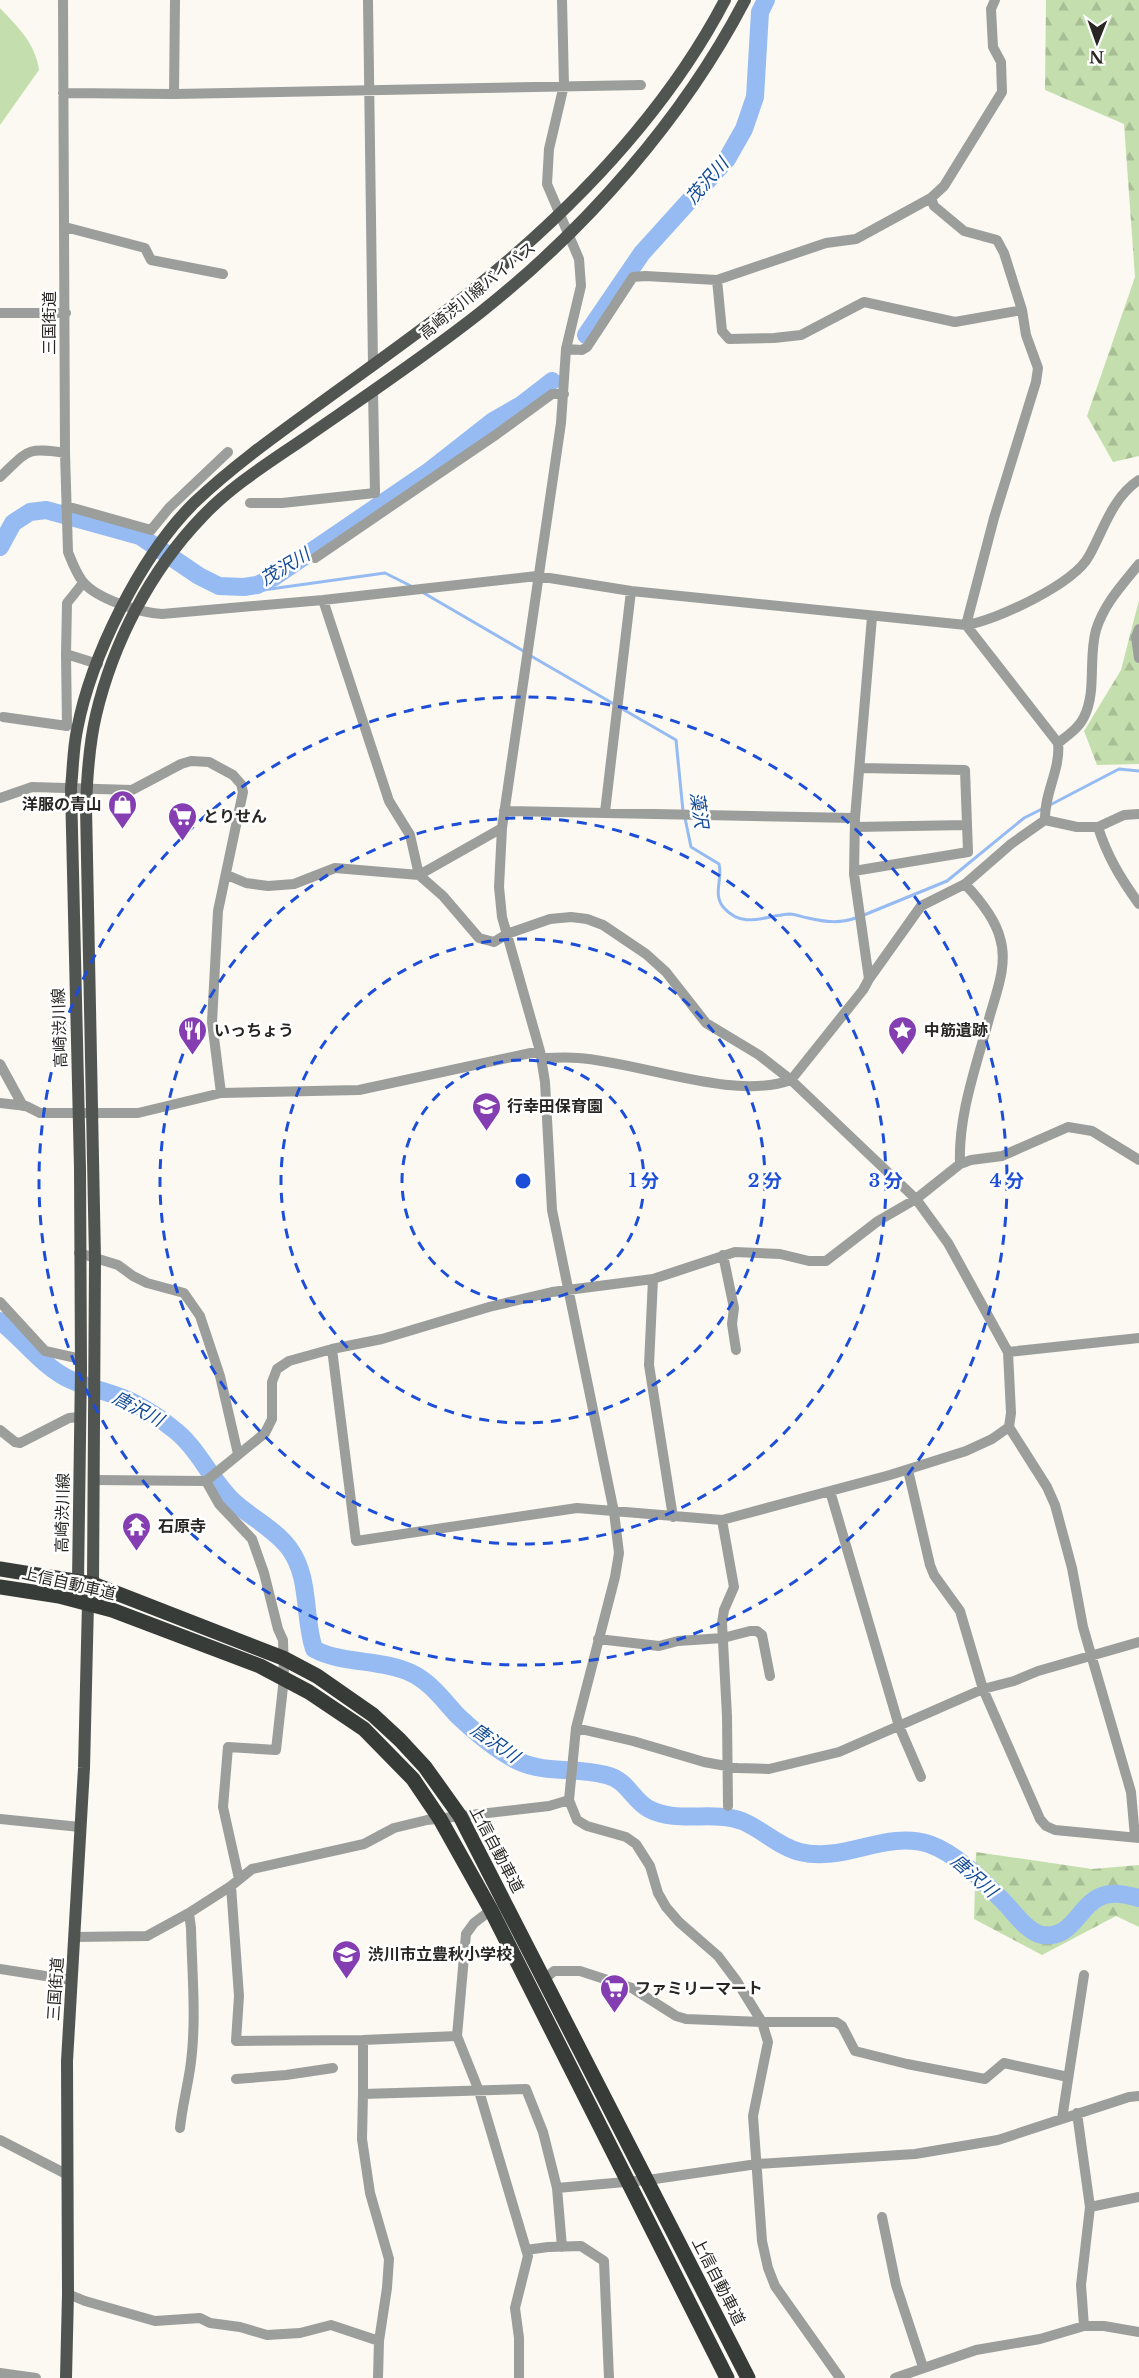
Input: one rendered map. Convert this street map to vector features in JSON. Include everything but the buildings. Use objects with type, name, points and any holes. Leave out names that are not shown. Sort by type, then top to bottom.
[{"type":"highway","name":"上信自動車道","points":[[0,1569],[85,1583],[283,1658],[346,1694],[373,1714],[425,1767],[460,1816],[748,2378]]},
{"type":"highway","name":"上信自動車道","points":[[0,1587],[88,1603],[178,1634],[260,1666],[309,1692],[364,1730],[413,1779],[440,1819],[491,1910],[727,2378]]},
{"type":"main road","name":"高崎渋川線バイパス","points":[[123,604],[163,541],[193,504],[232,469],[467,294],[559,214],[649,116],[684,66],[725,0]]},
{"type":"main road","name":"高崎渋川線バイパス","points":[[136,610],[166,560],[201,517],[218,501],[479,313],[527,274],[569,234],[619,182],[660,130],[701,73],[745,0]]},
{"type":"main road","points":[[71,788],[76,732],[82,707],[123,604]]},
{"type":"main road","points":[[86,789],[96,716],[120,644],[136,610]]},
{"type":"main road","name":"高崎渋川線","points":[[71,788],[78,1113],[80,1417],[85,1583],[88,1603]]},
{"type":"main road","name":"高崎渋川線","points":[[85,1583],[94,1480],[95,1259],[86,789]]},
{"type":"main road","name":"三国街道","points":[[66,2378],[68,2061],[84,1768],[88,1603]]},
{"type":"street","name":"三国街道","points":[[63,0],[66,506],[68,552],[83,583]]},
{"type":"street","points":[[174,94],[175,0]]},
{"type":"street","points":[[368,0],[373,364]]},
{"type":"street","points":[[562,0],[564,85],[549,149],[547,174],[549,190],[579,259],[581,286],[566,349],[564,394],[543,556],[537,576],[504,811],[499,886],[502,917],[541,1055],[545,1082],[552,1210],[614,1512],[619,1553],[615,1577],[576,1728],[569,1800],[577,1820],[587,1826],[626,1837],[636,1844],[650,1866],[658,1893],[666,1908],[717,1956],[736,1980],[762,2022],[768,2042],[753,2116],[762,2241],[775,2286],[840,2378]]},
{"type":"street","points":[[566,349],[582,350],[587,347],[633,277],[717,280],[826,243],[856,239],[931,198],[944,186],[1002,92],[1001,62],[993,47],[991,9],[995,0]]},
{"type":"street","points":[[63,93],[174,94],[641,85]]},
{"type":"street","points":[[931,198],[934,206],[964,231],[997,240],[1004,253],[1022,310],[1026,335],[1038,368],[1036,382],[994,518],[966,625]]},
{"type":"street","points":[[64,227],[145,248],[151,260],[223,274]]},
{"type":"street","points":[[717,280],[722,331],[729,339],[801,335],[864,302],[955,322],[1022,310]]},
{"type":"street","points":[[0,313],[66,313]]},
{"type":"street","points":[[250,503],[282,503],[375,493],[373,391]]},
{"type":"street","points":[[315,558],[552,394],[564,394]]},
{"type":"street","points":[[0,477],[28,452],[37,449],[65,453]]},
{"type":"street","points":[[66,506],[151,530],[169,508],[228,452]]},
{"type":"street","points":[[3,717],[67,726],[67,603],[83,583],[98,593],[136,610],[162,614],[323,600],[537,576],[631,591],[966,625],[992,618],[1058,585],[1076,573],[1088,559],[1115,503],[1139,480]]},
{"type":"street","points":[[1058,743],[1075,729],[1084,717],[1090,701],[1091,659],[1096,630],[1105,607],[1139,564]]},
{"type":"street","points":[[605,812],[631,591]]},
{"type":"street","points":[[323,600],[389,801],[410,836],[419,875],[443,896],[479,938],[494,942],[507,934],[550,920],[571,916],[603,925],[646,954],[666,972],[706,1023],[759,1055],[790,1080],[916,1199],[948,1243],[1008,1352],[1011,1413],[1009,1427],[1047,1487],[1055,1505],[1091,1656],[1131,1792],[1137,1838],[1055,1830],[1046,1826],[1040,1819],[983,1689],[960,1611],[934,1575],[930,1565],[908,1470]]},
{"type":"street","points":[[869,979],[854,871],[855,823],[872,617]]},
{"type":"street","points":[[966,625],[1058,743],[1059,756],[1044,803],[1045,820]]},
{"type":"street","points":[[1139,629],[1136,637],[1139,658]]},
{"type":"street","points":[[66,654],[98,663]]},
{"type":"street","points":[[0,798],[32,787],[132,790],[181,764],[191,762],[209,762],[233,775],[241,783],[243,792],[218,911],[212,1022],[221,1093]]},
{"type":"street","points":[[854,871],[968,852],[965,770],[860,768]]},
{"type":"street","points":[[504,811],[605,812],[855,823],[967,825]]},
{"type":"street","points":[[0,1103],[23,1106],[40,1113],[138,1113],[221,1093],[359,1090],[541,1055],[579,1058],[741,1086],[777,1085],[790,1080],[863,990],[921,906],[965,884],[1011,844],[1045,820],[1077,827],[1098,827],[1124,815],[1139,814]]},
{"type":"street","points":[[1098,827],[1106,852],[1121,880],[1139,904]]},
{"type":"street","points":[[227,875],[246,883],[268,886],[294,884],[335,868],[419,875],[502,828]]},
{"type":"street","points":[[960,1164],[959,1140],[963,1119],[994,1000],[1003,953],[994,922],[965,884]]},
{"type":"street","points":[[0,1064],[23,1106]]},
{"type":"street","points":[[94,1480],[206,1482],[266,1433],[271,1426],[273,1382],[278,1369],[289,1361],[382,1339],[489,1307],[552,1292],[653,1279],[735,1252],[780,1254],[809,1261],[826,1261],[878,1221],[916,1199],[960,1164],[971,1160],[1002,1156],[1068,1127],[1092,1131],[1139,1160]]},
{"type":"street","points":[[79,1253],[118,1265],[147,1283],[184,1293],[200,1316],[217,1366],[238,1454]]},
{"type":"street","points":[[723,1255],[734,1308],[732,1324],[736,1350]]},
{"type":"street","points":[[653,1279],[649,1365],[673,1516]]},
{"type":"street","points":[[0,1302],[45,1351],[81,1364]]},
{"type":"street","points":[[1008,1352],[1139,1338]]},
{"type":"street","points":[[332,1349],[356,1541],[578,1508],[722,1520],[908,1470],[966,1451],[992,1439],[1009,1427]]},
{"type":"street","points":[[0,1430],[15,1442],[20,1443],[69,1418],[80,1417]]},
{"type":"street","points":[[206,1482],[219,1504],[252,1539],[283,1640],[284,1678],[276,1750],[228,1747],[223,1807],[235,1882],[239,1996],[236,2041],[363,2040],[457,2036]]},
{"type":"street","points":[[830,1491],[899,1726],[921,1778]]},
{"type":"street","points":[[722,1520],[734,1587],[724,1610],[723,1638],[728,1806]]},
{"type":"street","points":[[598,1639],[660,1646],[678,1641],[723,1638],[757,1631],[762,1635],[770,1676]]},
{"type":"street","points":[[576,1728],[633,1741],[704,1762],[769,1769],[839,1752],[983,1689],[1139,1642]]},
{"type":"street","points":[[75,1937],[147,1936],[189,1913],[252,1869],[364,1844],[394,1828],[427,1820],[549,1806],[569,1800]]},
{"type":"street","points":[[0,1819],[80,1827]]},
{"type":"street","points":[[491,1910],[474,1923],[466,1934],[457,2036],[479,2091],[528,2256],[515,2308],[519,2338],[519,2378]]},
{"type":"street","points":[[180,2128],[190,2068],[193,2031],[189,1913]]},
{"type":"street","points":[[0,1969],[71,1980]]},
{"type":"street","points":[[544,1978],[554,1971],[580,1971],[632,1988],[676,2016],[686,2019],[836,2022],[842,2026],[855,2051],[985,2079],[1005,2063],[1068,2077]]},
{"type":"street","points":[[1062,2119],[1084,1975]]},
{"type":"street","points":[[363,2040],[362,2139],[370,2193],[388,2259],[387,2288],[379,2341],[378,2378]]},
{"type":"street","points":[[236,2079],[286,2075],[333,2067]]},
{"type":"street","points":[[363,2094],[526,2088],[543,2132],[556,2188],[562,2247]]},
{"type":"street","points":[[556,2188],[648,2180],[757,2164],[915,2154],[998,2140],[1077,2113],[1139,2096]]},
{"type":"street","points":[[1077,2113],[1090,2207],[1081,2285],[1084,2326]]},
{"type":"street","points":[[0,2140],[68,2175]]},
{"type":"street","points":[[1090,2207],[1139,2197]]},
{"type":"street","points":[[882,2217],[896,2285],[923,2367]]},
{"type":"street","points":[[526,2250],[581,2246],[604,2261],[609,2378]]},
{"type":"street","points":[[68,2294],[155,2321],[200,2318],[210,2323],[240,2327],[267,2335],[300,2334],[331,2325],[379,2341]]},
{"type":"street","points":[[895,2378],[976,2350],[1040,2339],[1084,2326],[1104,2326],[1139,2332]]},
{"type":"street","points":[[0,2373],[36,2378]]},
{"type":"green space","points":[[1046,0],[1139,0],[1139,456],[1113,462],[1087,416],[1135,277],[1124,124],[1045,90]]},
{"type":"green space","points":[[0,8],[30,44],[39,70],[0,125]]},
{"type":"green space","points":[[1139,600],[1139,764],[1097,765],[1084,731],[1121,670]]},
{"type":"green space","points":[[976,1852],[1092,1869],[1139,1865],[1139,1927],[1116,1916],[1042,1955],[974,1919]]},
{"type":"waterway","name":"茂沢川","points":[[586,335],[642,253],[727,159],[744,129],[755,97],[760,12],[766,0]]},
{"type":"waterway","name":"茂沢川","points":[[0,547],[13,523],[30,512],[46,510],[140,536],[199,576],[219,586],[257,585],[274,577],[428,472],[493,421],[521,405],[552,381]]},
{"type":"waterway","name":"藻沢","points":[[257,585],[263,590],[385,573],[411,586]]},
{"type":"waterway","name":"藻沢","points":[[422,592],[525,652]]},
{"type":"waterway","name":"藻沢","points":[[531,656],[676,740],[683,811]]},
{"type":"waterway","name":"藻沢","points":[[1050,805],[1119,769],[1139,771]]},
{"type":"waterway","name":"藻沢","points":[[864,915],[947,881],[1024,818],[1042,809]]},
{"type":"waterway","name":"藻沢","points":[[685,818],[691,847],[719,864],[719,897],[724,908],[732,915],[747,920],[756,920],[792,914],[833,922],[858,917]]},
{"type":"waterway","name":"唐沢川","points":[[0,1321],[56,1372],[81,1384],[130,1401],[167,1424],[189,1444],[233,1501],[283,1541],[301,1572],[314,1649],[336,1657],[398,1668],[417,1676],[479,1735],[518,1761],[539,1768],[606,1775],[620,1781],[638,1801],[649,1809],[672,1816],[719,1817],[742,1821],[792,1850],[800,1852],[832,1853],[897,1841],[929,1844],[969,1868],[1026,1926],[1042,1935],[1062,1932],[1087,1906],[1102,1896],[1116,1894],[1139,1898]]},
{"type":"place","name":"洋服の青山","points":[[123,830]]},
{"type":"place","name":"とりせん","points":[[182,842]]},
{"type":"place","name":"いっちょう","points":[[193,1056]]},
{"type":"place","name":"中筋遺跡","points":[[903,1056]]},
{"type":"place","name":"行幸田保育園","points":[[486,1132]]},
{"type":"place","name":"石原寺","points":[[137,1552]]},
{"type":"place","name":"渋川市立豊秋小学校","points":[[347,1980]]},
{"type":"place","name":"ファミリーマート","points":[[614,2014]]}]
